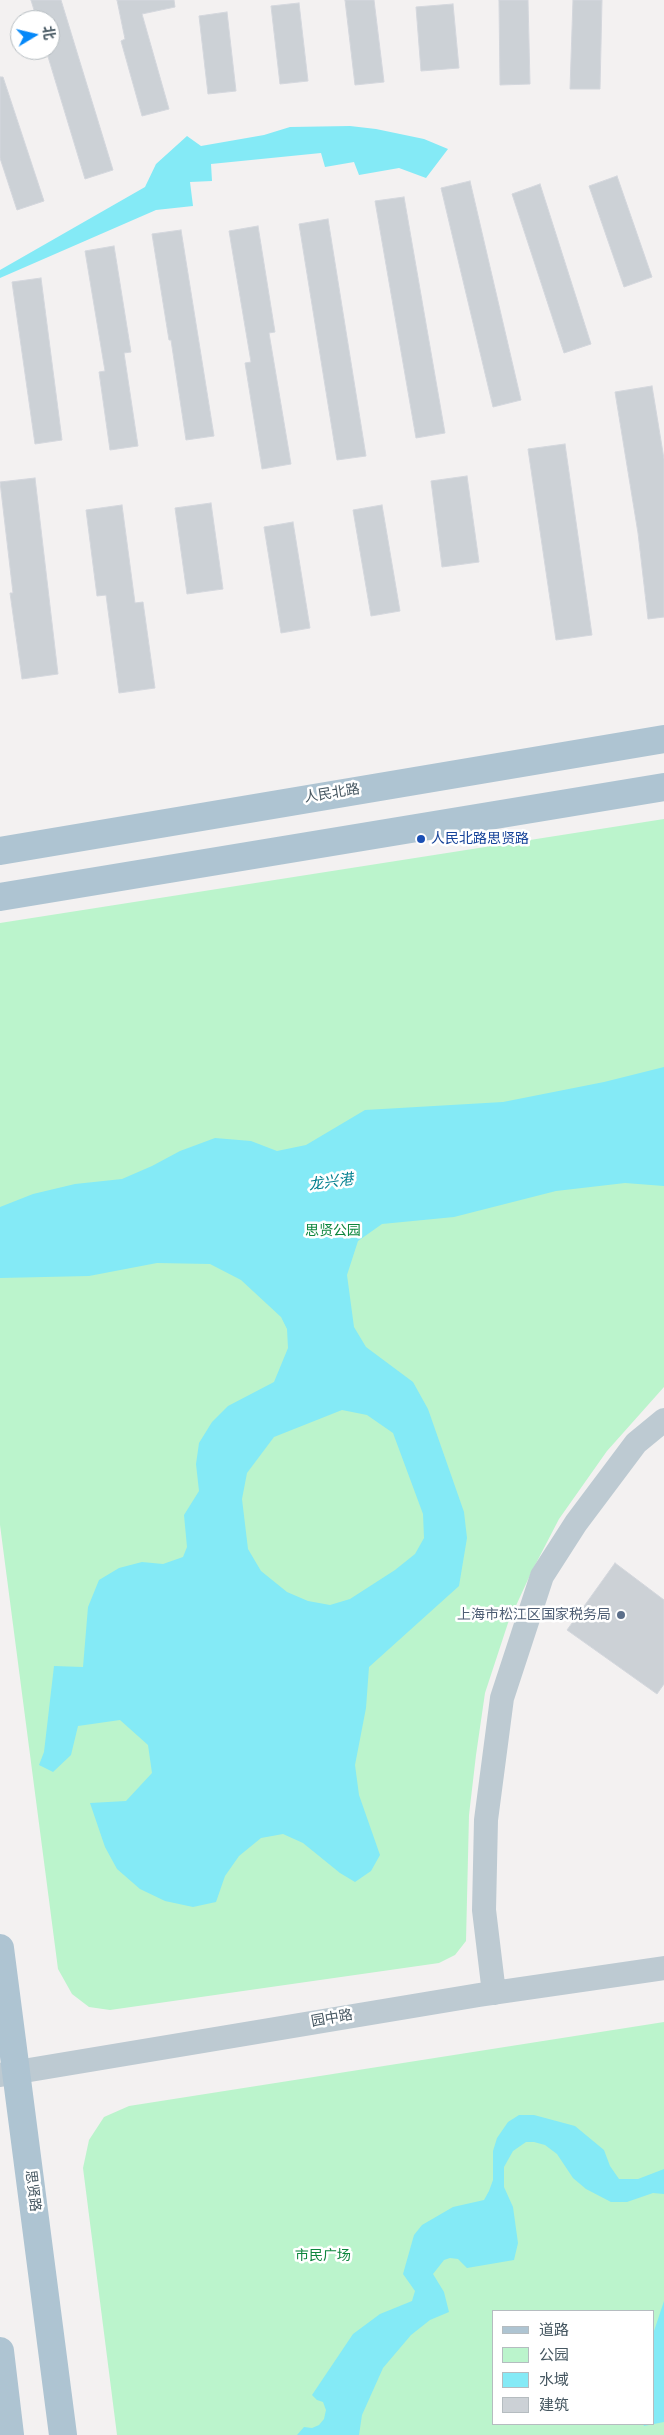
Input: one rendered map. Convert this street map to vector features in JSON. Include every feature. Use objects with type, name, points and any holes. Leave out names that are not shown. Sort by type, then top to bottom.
[{"type":"main road","name":"人民北路","points":[[0,851],[664,739]]},
{"type":"main road","points":[[0,897],[664,787]]},
{"type":"main road","name":"思贤路","points":[[0,1948],[8,2074],[63,2435]]},
{"type":"main road","points":[[0,2351],[10,2435]]},
{"type":"street","points":[[494,1992],[484,1910],[486,1820],[502,1698],[542,1576],[576,1523],[636,1443],[664,1420]]},
{"type":"street","name":"园中路","points":[[8,2074],[494,1992],[664,1968]]},
{"type":"green space","name":"思贤公园","points":[[664,819],[664,1387],[607,1451],[559,1519],[508,1623],[485,1693],[476,1755],[469,1815],[466,1941],[455,1955],[439,1963],[110,2010],[89,2007],[72,1994],[58,1969],[0,1525],[0,923]]},
{"type":"green space","name":"市民广场","points":[[664,2022],[664,2435],[117,2435],[83,2168],[89,2140],[104,2117],[129,2106]]},
{"type":"water","points":[[350,126],[376,129],[424,139],[448,149],[426,178],[399,168],[359,175],[354,162],[325,167],[321,153],[211,164],[212,181],[190,182],[193,206],[156,210],[0,278],[0,270],[145,187],[156,164],[187,136],[201,146],[264,135],[290,127]]},
{"type":"water","name":"龙兴港","points":[[664,1067],[664,1186],[625,1183],[556,1191],[454,1217],[382,1224],[358,1241],[347,1275],[354,1327],[366,1347],[413,1382],[428,1409],[464,1512],[467,1538],[459,1586],[369,1667],[366,1708],[355,1765],[359,1795],[380,1855],[371,1871],[355,1882],[340,1873],[303,1843],[283,1834],[261,1838],[239,1856],[225,1876],[216,1902],[193,1907],[165,1901],[140,1889],[117,1869],[105,1847],[90,1803],[126,1801],[152,1773],[148,1745],[120,1720],[78,1726],[71,1755],[53,1772],[39,1765],[44,1752],[54,1666],[83,1667],[88,1607],[99,1580],[119,1568],[142,1562],[163,1564],[183,1557],[187,1547],[184,1515],[199,1491],[196,1464],[199,1443],[212,1422],[228,1406],[274,1382],[288,1348],[287,1329],[281,1317],[241,1280],[210,1264],[157,1263],[89,1276],[0,1278],[0,1207],[33,1194],[75,1184],[122,1179],[180,1151],[215,1138],[251,1141],[277,1151],[306,1145],[365,1110],[503,1102],[604,1082]],"holes":[[[342,1410],[367,1415],[393,1433],[423,1514],[424,1538],[415,1554],[395,1570],[350,1599],[330,1605],[308,1601],[287,1592],[261,1571],[248,1549],[242,1499],[247,1473],[274,1437]]]},
{"type":"water","points":[[519,2115],[534,2115],[575,2126],[604,2150],[610,2166],[619,2179],[638,2179],[664,2169],[664,2194],[653,2193],[627,2202],[611,2202],[586,2189],[573,2178],[557,2154],[545,2145],[526,2142],[513,2151],[504,2167],[504,2187],[513,2207],[518,2243],[514,2260],[467,2268],[458,2259],[450,2258],[444,2260],[433,2274],[444,2292],[449,2312],[430,2320],[411,2335],[383,2368],[362,2415],[359,2435],[297,2435],[304,2427],[312,2428],[319,2425],[324,2419],[326,2410],[323,2402],[317,2400],[312,2395],[353,2334],[380,2314],[412,2301],[415,2291],[403,2274],[414,2235],[422,2225],[453,2207],[484,2200],[493,2180],[493,2151],[497,2138],[508,2122]]},
{"type":"water","points":[[664,2301],[664,2422],[654,2424],[654,2331]]},
{"type":"building","points":[[31,0],[61,0],[113,170],[85,179],[49,60],[60,60],[60,10],[34,10]]},
{"type":"building","points":[[117,0],[174,0],[175,7],[142,14],[169,109],[142,116],[121,41],[125,39]]},
{"type":"building","points":[[345,0],[374,0],[384,82],[355,85]]},
{"type":"building","points":[[499,0],[528,0],[530,84],[500,85]]},
{"type":"building","points":[[573,0],[602,0],[600,89],[570,89]]},
{"type":"building","points":[[299,3],[308,81],[280,84],[271,6]]},
{"type":"building","points":[[453,4],[459,68],[421,71],[416,7]]},
{"type":"building","points":[[227,12],[236,91],[208,94],[199,16]]},
{"type":"building","points":[[0,77],[3,77],[44,201],[17,210],[0,158]]},
{"type":"building","points":[[617,176],[652,277],[624,287],[589,186]]},
{"type":"building","points":[[470,181],[521,400],[493,407],[441,188]]},
{"type":"building","points":[[540,184],[591,344],[564,353],[512,194]]},
{"type":"building","points":[[404,197],[445,433],[416,438],[375,201]]},
{"type":"building","points":[[328,219],[366,456],[337,460],[299,224]]},
{"type":"building","points":[[258,226],[275,332],[269,333],[291,464],[262,469],[245,363],[251,362],[229,231]]},
{"type":"building","points":[[181,230],[214,436],[186,440],[152,234]]},
{"type":"building","points":[[114,246],[131,352],[124,353],[138,446],[110,450],[99,372],[105,371],[85,251]]},
{"type":"building","points":[[41,278],[62,440],[35,444],[12,282]]},
{"type":"building","points":[[652,386],[664,459],[664,617],[648,619],[638,533],[615,392]]},
{"type":"building","points":[[565,444],[592,635],[556,640],[528,449]]},
{"type":"building","points":[[467,476],[479,562],[442,567],[431,481]]},
{"type":"building","points":[[35,478],[58,674],[22,679],[10,593],[13,593],[0,482]]},
{"type":"building","points":[[211,503],[223,589],[187,594],[175,508]]},
{"type":"building","points":[[122,505],[135,603],[143,602],[155,688],[119,693],[106,595],[97,596],[86,510]]},
{"type":"building","points":[[382,505],[400,611],[371,616],[353,510]]},
{"type":"building","points":[[293,522],[310,628],[281,633],[264,527]]},
{"type":"building","name":"上海市松江区国家税务局","points":[[615,1563],[664,1600],[664,1684],[657,1694],[567,1630]]},
{"type":"place","name":"人民北路思贤路","points":[[421,839]]},
{"type":"place","name":"上海市松江区国家税务局","points":[[621,1615]]}]
